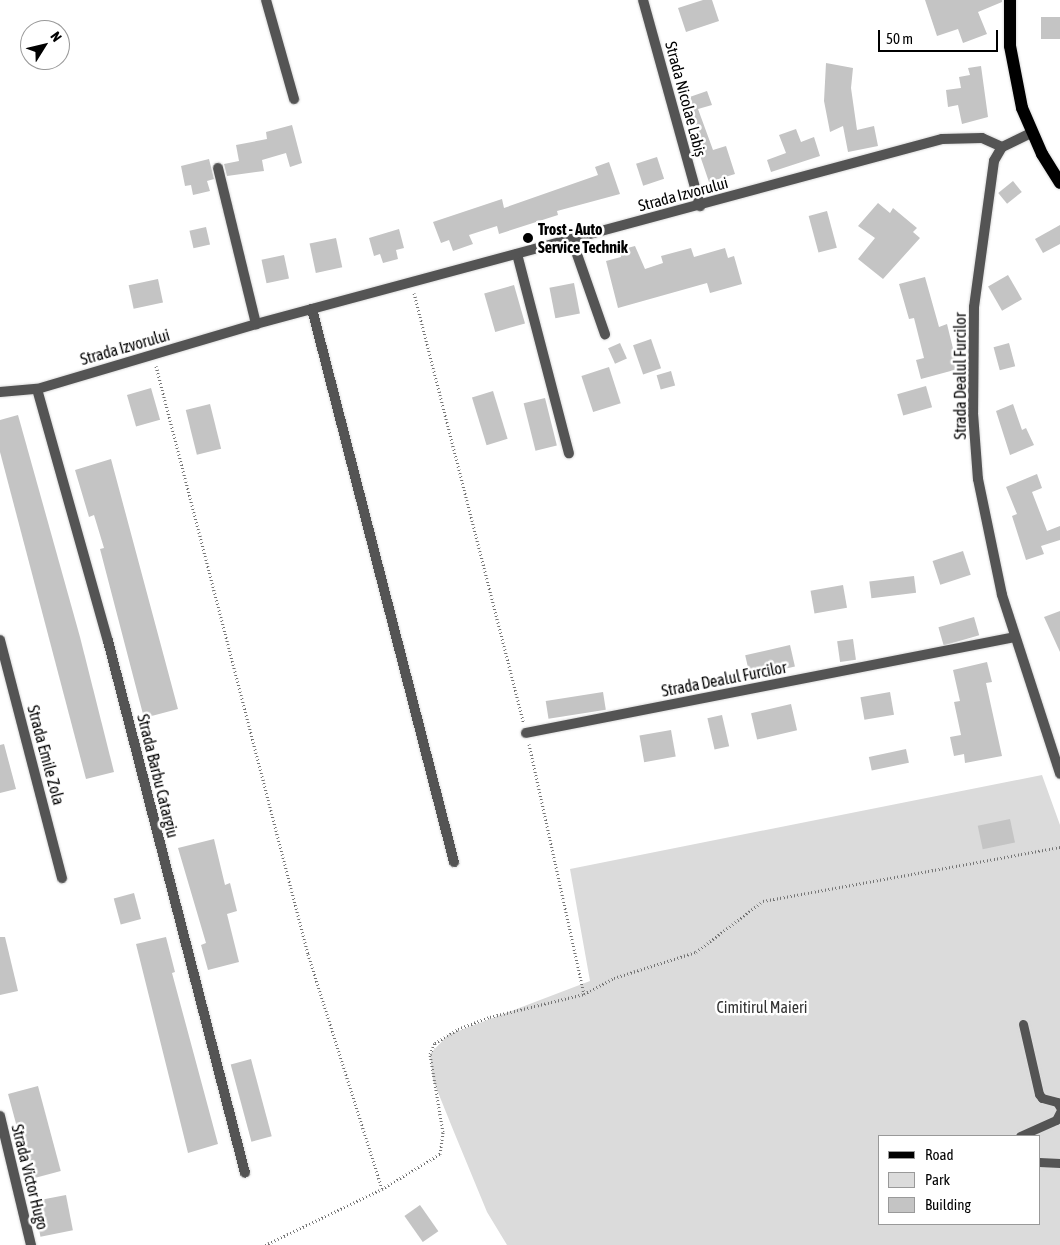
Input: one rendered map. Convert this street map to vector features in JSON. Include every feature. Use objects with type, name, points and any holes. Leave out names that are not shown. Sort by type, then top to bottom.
[{"type":"main road","points":[[1010,0],[1010,46],[1016,80],[1031,133],[1060,183]]},
{"type":"street","points":[[266,0],[294,99]]},
{"type":"street","name":"Strada Nicolae Labiș","points":[[643,0],[700,206]]},
{"type":"street","points":[[1002,146],[1031,133]]},
{"type":"street","name":"Strada Izvorului","points":[[0,392],[37,389],[256,324],[942,140],[982,138],[1002,146]]},
{"type":"street","name":"Strada Dealul Furcilor","points":[[1002,146],[994,161],[974,307],[973,413],[986,529],[1015,637],[1060,774]]},
{"type":"street","points":[[218,168],[256,324]]},
{"type":"street","points":[[572,240],[605,334]]},
{"type":"street","points":[[517,254],[569,453]]},
{"type":"street","points":[[312,309],[454,862]]},
{"type":"street","name":"Strada Barbu Catargiu","points":[[37,389],[108,641],[245,1173]]},
{"type":"street","name":"Strada Dealul Furcilor","points":[[526,733],[1015,637]]},
{"type":"street","name":"Strada Emile Zola","points":[[0,640],[62,878]]},
{"type":"street","name":"Strada Victor Hugo","points":[[0,1116],[31,1245]]},
{"type":"lane","points":[[1023,1024],[1039,1094],[1042,1098],[1057,1102],[1060,1107]]},
{"type":"lane","points":[[1022,1135],[1056,1120],[1060,1112]]},
{"type":"lane","points":[[1040,1162],[1060,1163]]},
{"type":"path","points":[[412,282],[526,733],[584,994]]},
{"type":"path","points":[[153,355],[308,954],[382,1189]]},
{"type":"path","points":[[265,1245],[382,1189],[440,1154],[443,1144],[430,1054],[435,1042],[458,1029],[490,1017],[584,994],[614,978],[696,952],[763,901],[1060,847]]},
{"type":"green space","name":"Cimitirul Maieri","points":[[1042,775],[1060,825],[1060,1245],[507,1245],[487,1212],[433,1080],[430,1054],[448,1035],[590,981],[570,869]]},
{"type":"building","points":[[703,0],[712,0],[719,21],[686,32],[678,8]]},
{"type":"building","points":[[925,0],[1002,0],[1002,2],[978,12],[987,34],[963,43],[958,29],[937,36]]},
{"type":"building","points":[[1041,17],[1060,17],[1060,39],[1041,39]]},
{"type":"building","points":[[826,63],[853,68],[851,88],[857,130],[874,126],[878,146],[848,152],[843,126],[830,132],[824,101]]},
{"type":"building","points":[[981,66],[988,117],[962,124],[958,105],[948,107],[946,90],[961,88],[959,77],[970,75],[968,68]]},
{"type":"building","points":[[707,91],[712,105],[698,109],[713,150],[726,146],[735,174],[709,182],[681,100]]},
{"type":"building","points":[[292,125],[302,163],[290,167],[286,153],[262,160],[264,171],[227,176],[224,164],[239,161],[236,145],[267,139],[266,132]]},
{"type":"building","points":[[796,129],[801,142],[814,137],[820,156],[771,172],[767,160],[786,153],[779,135]]},
{"type":"building","points":[[657,157],[664,179],[643,186],[636,164]]},
{"type":"building","points":[[209,159],[214,179],[207,181],[210,191],[193,195],[191,185],[185,186],[181,166]]},
{"type":"building","points":[[609,162],[620,194],[557,211],[558,215],[499,234],[497,226],[469,235],[473,244],[453,251],[449,240],[441,243],[433,222],[502,199],[504,208],[598,175],[595,167]]},
{"type":"building","points":[[1013,181],[1022,192],[1007,204],[998,193]]},
{"type":"building","points":[[878,203],[890,213],[893,208],[917,228],[913,232],[920,238],[883,279],[858,259],[875,238],[858,226]]},
{"type":"building","points":[[827,211],[837,248],[818,253],[809,216]]},
{"type":"building","points":[[1060,225],[1060,244],[1043,253],[1035,239]]},
{"type":"building","points":[[206,227],[210,245],[193,248],[189,231]]},
{"type":"building","points":[[399,229],[404,248],[396,250],[398,259],[383,263],[380,254],[374,256],[369,238]]},
{"type":"building","points":[[336,238],[342,267],[316,273],[310,244]]},
{"type":"building","points":[[635,246],[645,269],[663,263],[661,256],[691,248],[694,257],[725,248],[728,258],[734,256],[742,284],[710,293],[707,283],[618,308],[606,261],[621,257],[620,250]]},
{"type":"building","points":[[284,255],[289,278],[266,283],[262,260]]},
{"type":"building","points":[[1008,275],[1022,299],[1002,311],[988,286]]},
{"type":"building","points":[[925,277],[939,327],[947,324],[958,369],[921,379],[916,360],[924,358],[914,318],[909,319],[899,284]]},
{"type":"building","points":[[158,279],[163,302],[134,309],[129,285]]},
{"type":"building","points":[[574,283],[580,313],[555,318],[549,288]]},
{"type":"building","points":[[514,285],[525,323],[495,332],[484,294]]},
{"type":"building","points":[[651,339],[661,368],[643,374],[633,345]]},
{"type":"building","points":[[620,343],[627,359],[615,364],[608,348]]},
{"type":"building","points":[[1009,343],[1015,366],[1000,370],[994,347]]},
{"type":"building","points":[[609,367],[621,403],[593,412],[581,376]]},
{"type":"building","points":[[671,371],[675,385],[661,390],[657,375]]},
{"type":"building","points":[[926,386],[932,407],[903,415],[897,394]]},
{"type":"building","points":[[151,388],[160,420],[136,427],[127,395]]},
{"type":"building","points":[[493,391],[508,439],[487,445],[472,397]]},
{"type":"building","points":[[545,398],[557,446],[536,451],[524,403]]},
{"type":"building","points":[[210,404],[221,449],[197,455],[186,410]]},
{"type":"building","points":[[1013,404],[1022,430],[1026,428],[1034,445],[1010,455],[996,411]]},
{"type":"building","points":[[18,415],[80,637],[114,772],[86,779],[0,452],[0,420]]},
{"type":"building","points":[[111,459],[178,709],[144,718],[100,549],[104,548],[94,515],[89,517],[75,470]]},
{"type":"building","points":[[1037,474],[1042,488],[1032,492],[1047,531],[1060,526],[1060,540],[1041,546],[1044,554],[1026,560],[1012,516],[1017,514],[1006,487]]},
{"type":"building","points":[[963,551],[971,575],[940,585],[933,561]]},
{"type":"building","points":[[914,576],[916,593],[871,598],[869,581]]},
{"type":"building","points":[[843,585],[847,608],[814,613],[811,591]]},
{"type":"building","points":[[1060,611],[1060,652],[1044,617]]},
{"type":"building","points":[[974,617],[979,635],[944,645],[938,627]]},
{"type":"building","points":[[853,639],[856,660],[840,662],[837,641]]},
{"type":"building","points":[[790,645],[795,666],[750,677],[745,655]]},
{"type":"building","points":[[987,662],[992,682],[986,683],[1002,756],[965,763],[964,754],[954,756],[950,737],[961,735],[954,702],[960,701],[953,670]]},
{"type":"building","points":[[603,692],[606,710],[549,719],[546,701]]},
{"type":"building","points":[[890,692],[894,715],[864,720],[860,697]]},
{"type":"building","points":[[791,704],[797,730],[757,740],[751,713]]},
{"type":"building","points":[[722,715],[729,746],[715,750],[707,718]]},
{"type":"building","points":[[671,730],[676,757],[644,762],[639,736]]},
{"type":"building","points":[[4,744],[16,789],[0,793],[0,745]]},
{"type":"building","points":[[906,749],[909,763],[872,771],[869,757]]},
{"type":"building","points":[[1010,819],[1015,842],[983,849],[978,826]]},
{"type":"building","points":[[214,839],[225,885],[230,883],[237,911],[227,914],[239,962],[208,970],[201,945],[206,943],[178,848]]},
{"type":"building","points":[[134,893],[141,919],[121,925],[114,898]]},
{"type":"building","points":[[0,937],[5,937],[18,991],[0,995]]},
{"type":"building","points":[[166,937],[175,972],[172,973],[218,1144],[188,1153],[136,944]]},
{"type":"building","points":[[251,1059],[272,1136],[251,1142],[231,1064]]},
{"type":"building","points":[[38,1086],[61,1171],[31,1179],[8,1094]]},
{"type":"building","points":[[66,1195],[73,1230],[40,1237],[34,1201]]},
{"type":"building","points":[[420,1205],[438,1231],[423,1242],[404,1216]]},
{"type":"place","name":"Trost - Auto Service Technik","points":[[528,238]]}]
